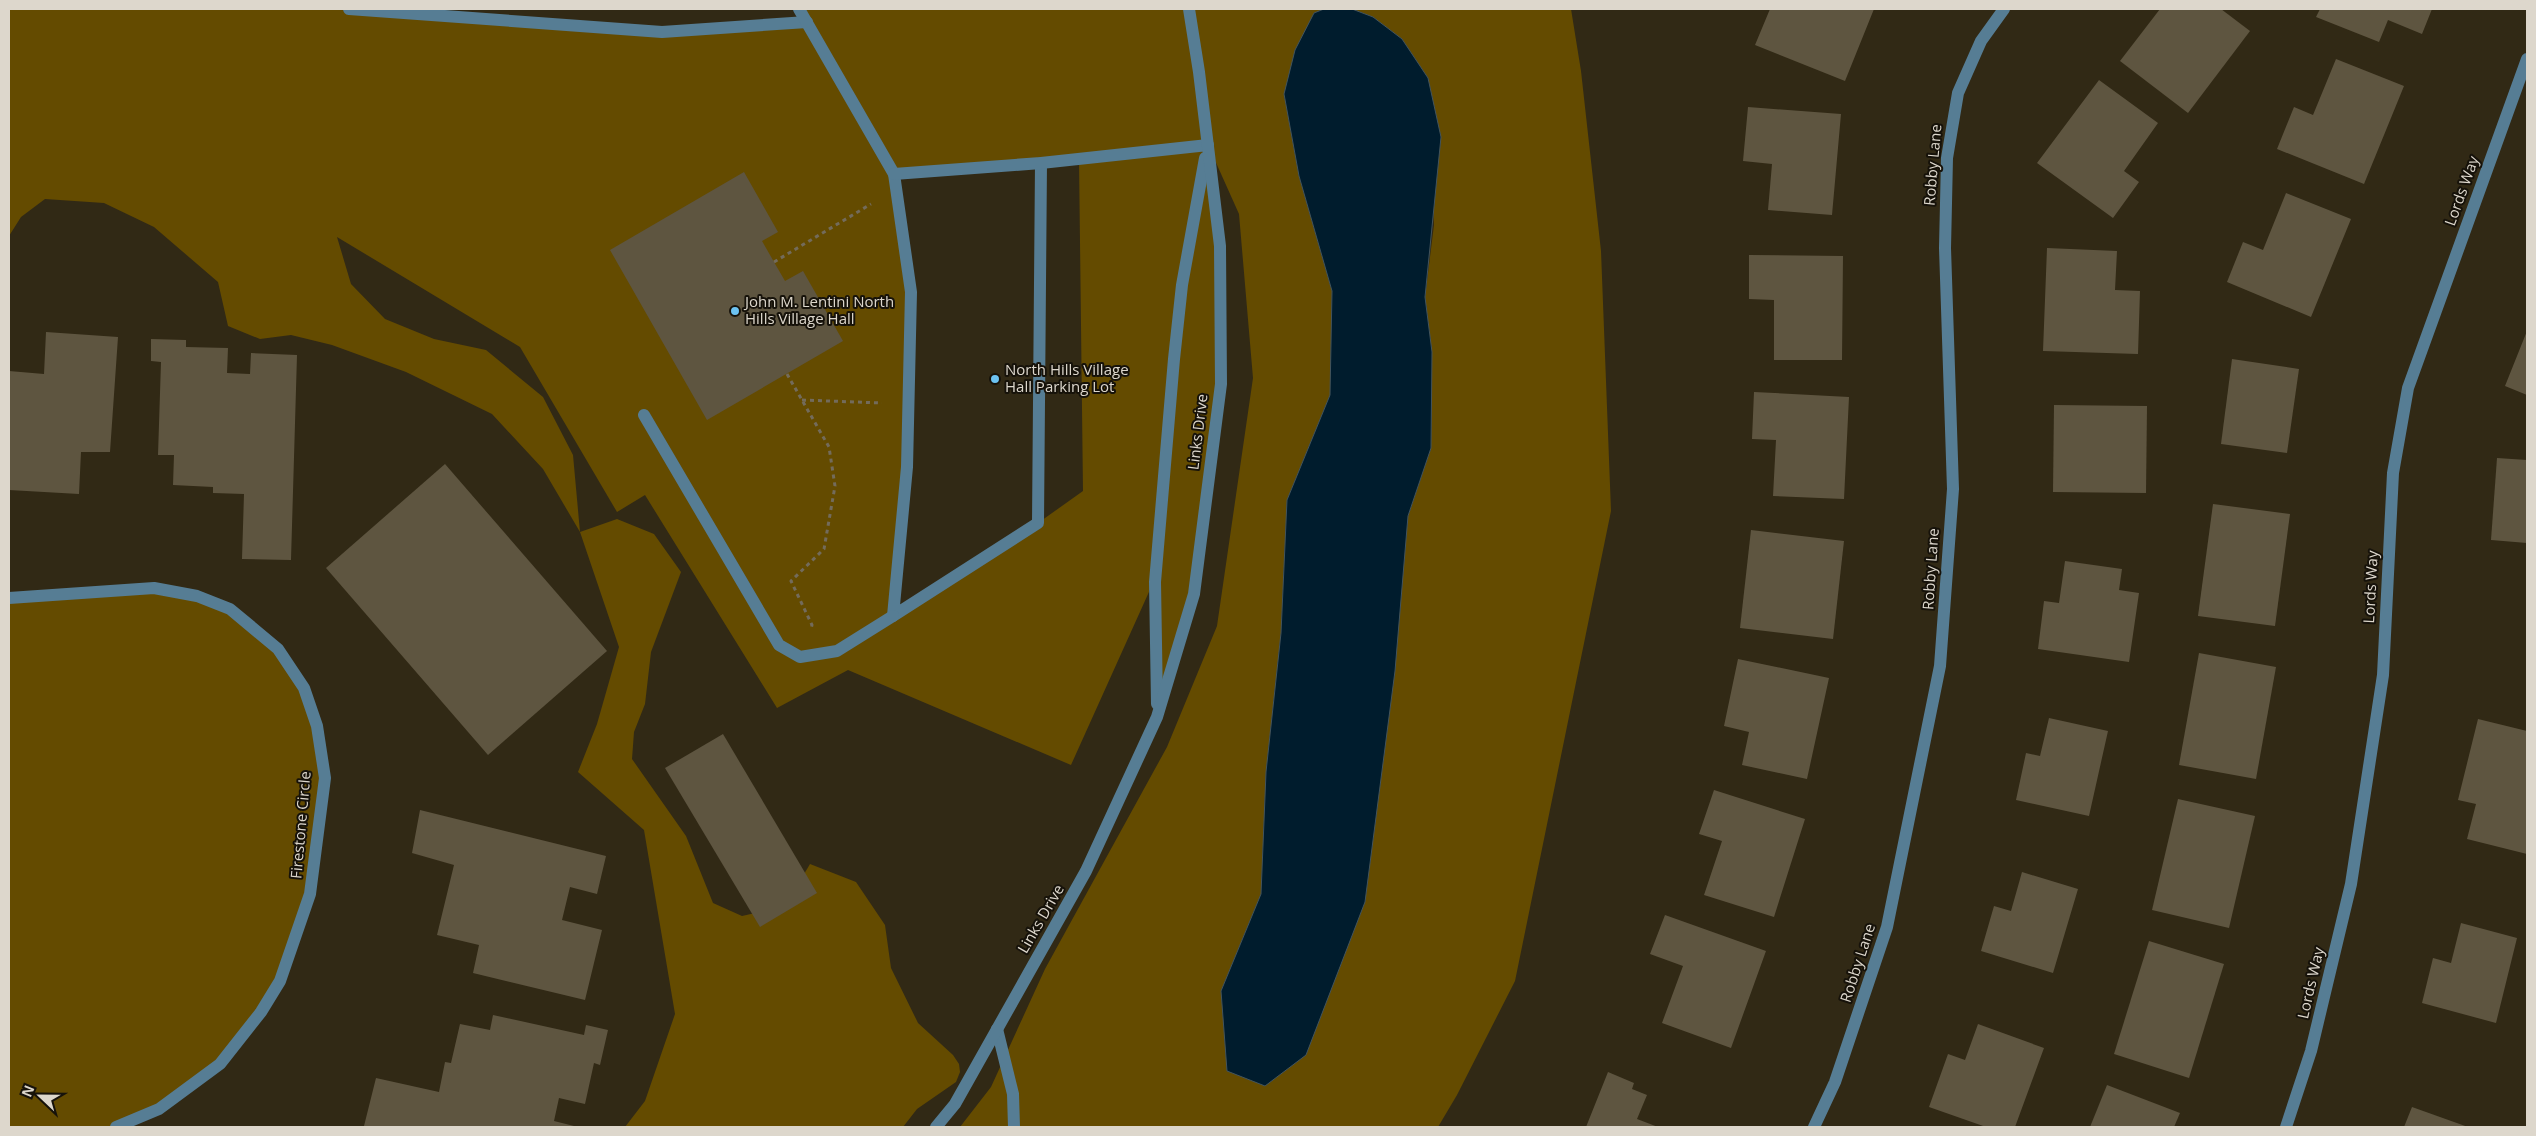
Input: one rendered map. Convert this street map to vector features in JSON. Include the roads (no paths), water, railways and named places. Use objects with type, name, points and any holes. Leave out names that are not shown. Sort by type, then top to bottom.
[{"type":"street","points":[[349,9],[662,32],[807,22]]},
{"type":"street","points":[[799,9],[894,174],[911,292],[907,467],[893,616]]},
{"type":"street","name":"Links Drive","points":[[936,1127],[955,1104],[1086,872],[1157,717],[1194,594],[1221,384],[1220,246],[1189,9]]},
{"type":"street","name":"Robby Lane","points":[[1814,1127],[1835,1082],[1887,927],[1940,666],[1953,489],[1945,248],[1947,158],[1958,93],[1981,42],[2004,9]]},
{"type":"street","name":"Lords Way","points":[[2286,1127],[2311,1051],[2351,884],[2382,675],[2393,473],[2408,388],[2527,59]]},
{"type":"street","points":[[894,174],[1040,163],[1208,145]]},
{"type":"street","name":"Links Drive","points":[[1157,717],[1155,582],[1174,359],[1182,285],[1208,145]]},
{"type":"street","points":[[644,415],[779,645],[800,658],[837,651],[893,616],[1038,523],[1040,163]]},
{"type":"street","name":"Firestone Circle","points":[[9,598],[154,588],[197,596],[230,609],[278,648],[304,688],[317,726],[325,778],[310,894],[280,981],[261,1012],[220,1064],[159,1109],[116,1127]]},
{"type":"street","points":[[997,1029],[1013,1094],[1014,1127]]},
{"type":"water","points":[[1324,9],[1352,9],[1373,17],[1402,39],[1428,78],[1441,137],[1425,297],[1432,352],[1431,448],[1408,516],[1395,671],[1365,902],[1306,1055],[1265,1086],[1227,1071],[1221,991],[1261,894],[1266,772],[1281,633],[1287,500],[1330,395],[1332,291],[1299,176],[1284,94],[1295,50],[1314,13]]},
{"type":"place","name":"John M. Lentini North Hills Village Hall","points":[[735,311]]},
{"type":"place","name":"North Hills Village Hall Parking Lot","points":[[995,379]]}]
